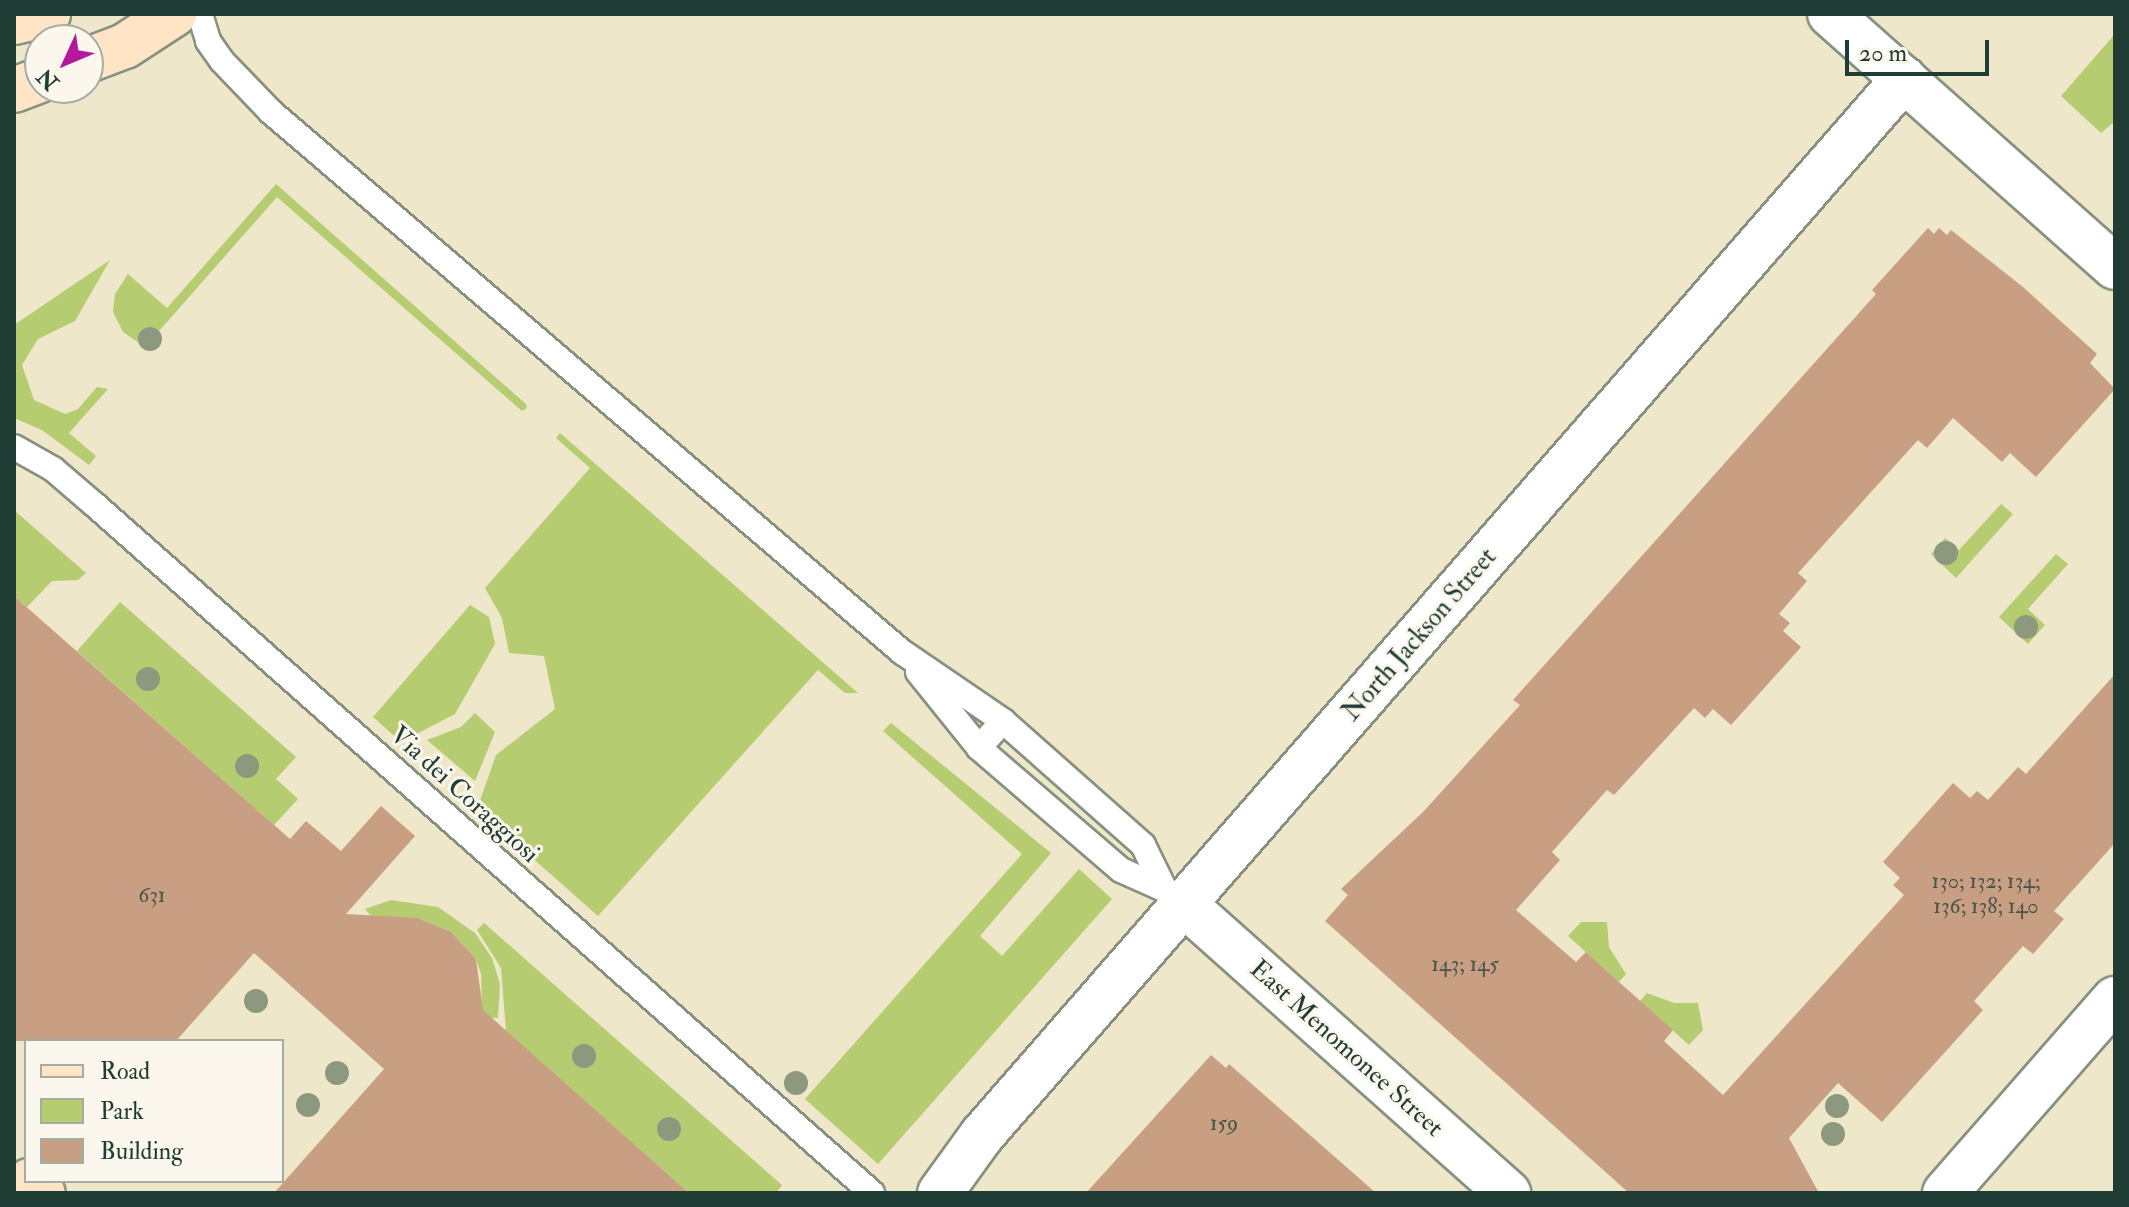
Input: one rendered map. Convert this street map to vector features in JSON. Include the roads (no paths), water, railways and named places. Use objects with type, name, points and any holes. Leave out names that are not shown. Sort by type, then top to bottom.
[{"type":"street","points":[[14,22],[48,14]]},
{"type":"street","points":[[104,54],[125,46],[174,14]]},
{"type":"street","points":[[1830,14],[2115,267]]},
{"type":"street","name":"North Jackson Street","points":[[940,1193],[982,1135],[1174,896],[1904,79]]},
{"type":"street","name":"East Menomonee Street","points":[[1174,896],[1508,1193]]},
{"type":"street","points":[[1945,1193],[2115,999]]},
{"type":"lane","points":[[200,14],[208,41],[229,70],[271,112],[902,652],[1003,721],[1143,845],[1174,896]]},
{"type":"lane","name":"Via dei Coraggiosi","points":[[14,447],[53,469],[95,505],[872,1193]]},
{"type":"lane","points":[[902,652],[979,748],[1121,870],[1174,896]]},
{"type":"lane","points":[[979,748],[1003,721]]}]
